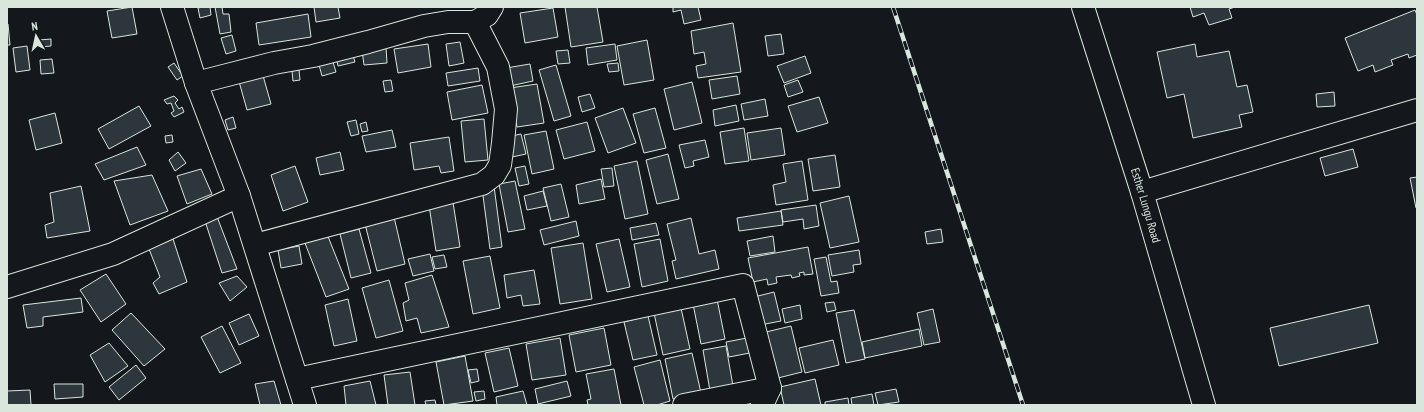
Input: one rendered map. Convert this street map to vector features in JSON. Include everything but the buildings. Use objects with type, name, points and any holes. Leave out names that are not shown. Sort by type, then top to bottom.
[{"type":"street","points":[[172,7],[196,83],[239,196],[305,405]]},
{"type":"street","points":[[196,83],[274,63],[327,53],[424,26],[448,22],[475,22],[486,15],[492,7]]},
{"type":"street","name":"Esther Lungu Road","points":[[1083,7],[1142,192],[1204,405]]},
{"type":"street","points":[[255,245],[482,184],[494,175],[500,165],[506,109],[498,67],[475,22]]},
{"type":"street","points":[[1142,192],[1417,110]]},
{"type":"street","points":[[7,287],[113,254],[239,196]]},
{"type":"street","points":[[297,379],[743,285],[766,396],[684,405]]},
{"type":"railway","points":[[893,7],[1023,405]]}]
